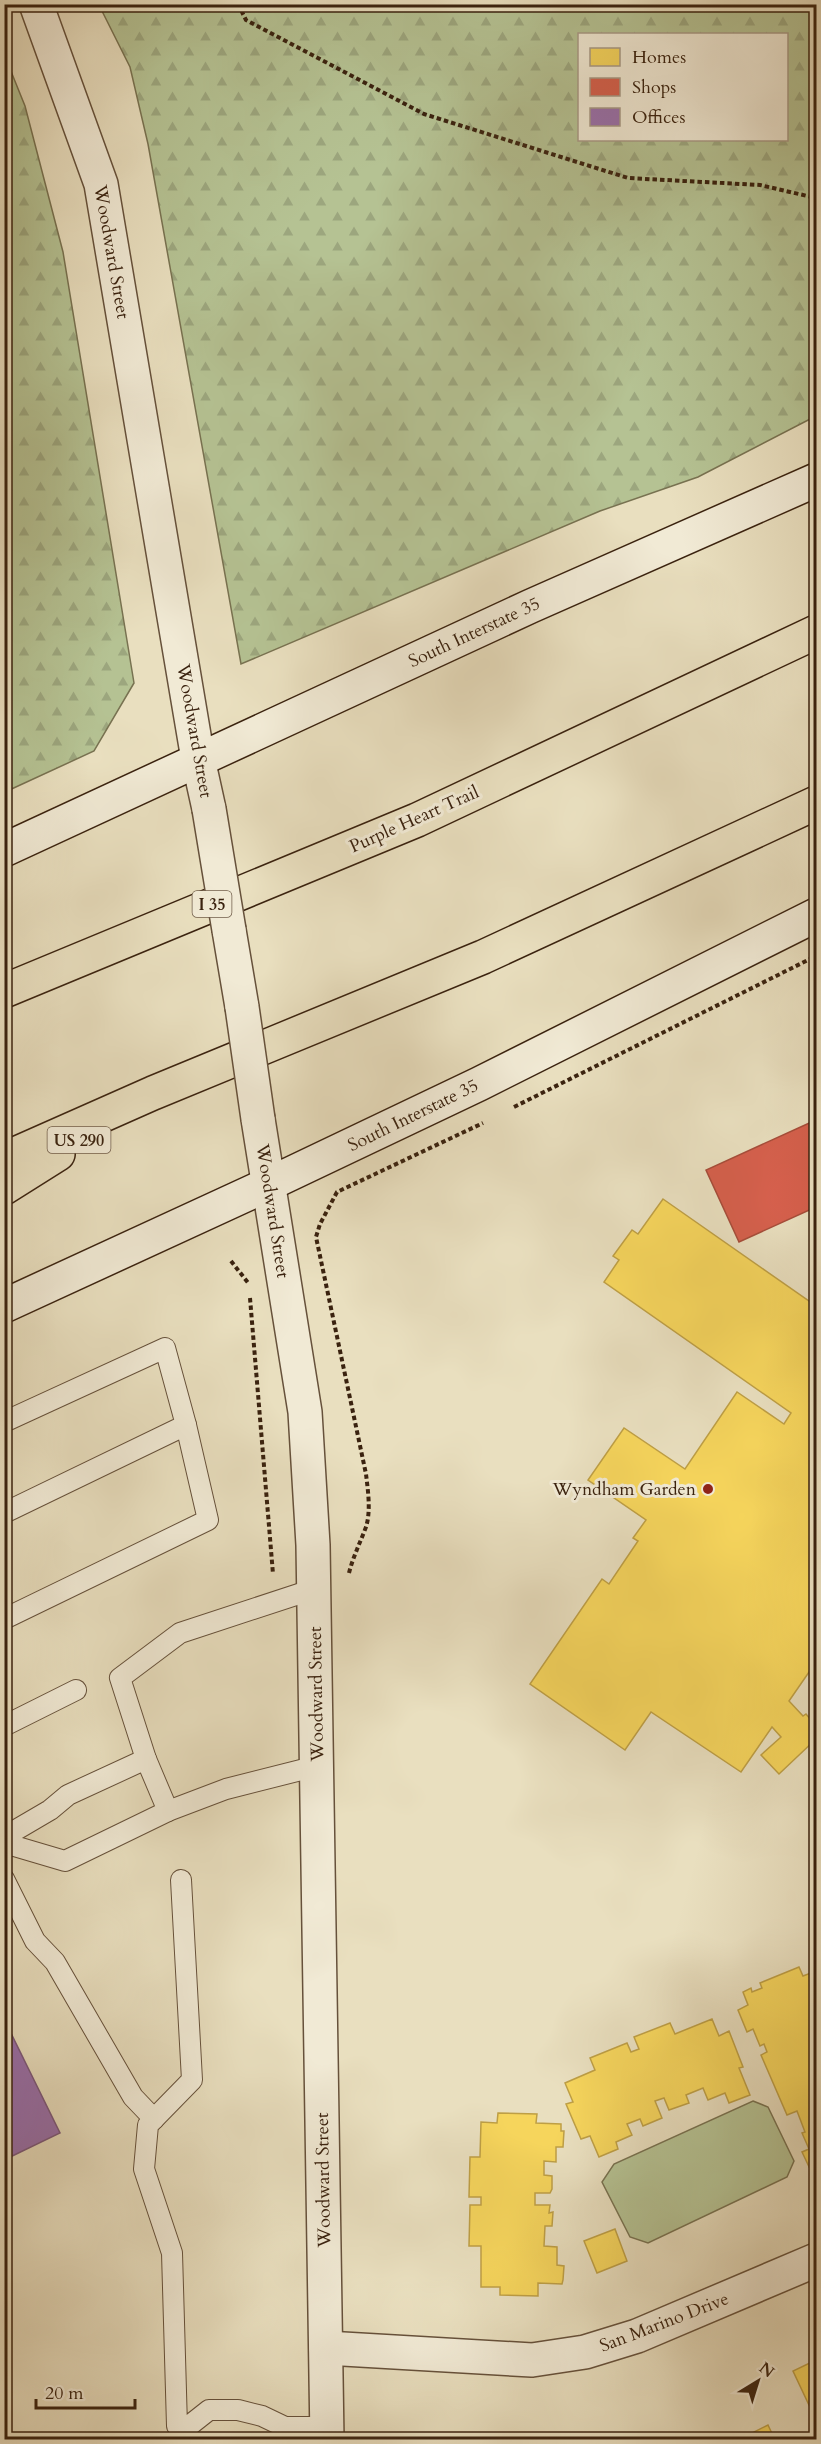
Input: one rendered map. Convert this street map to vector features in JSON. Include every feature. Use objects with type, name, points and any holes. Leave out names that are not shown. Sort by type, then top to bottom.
[{"type":"highway","name":"Purple Heart Trail","points":[[6,990],[417,820],[816,632]]},
{"type":"highway","points":[[4,1159],[153,1093],[483,957],[816,803]]},
{"type":"highway","name":"US 290","points":[[4,1188],[153,1093]]},
{"type":"street","name":"Woodward Street","points":[[36,4],[101,184],[242,1007],[305,1412],[314,1589],[326,2433]]},
{"type":"street","name":"South Interstate 35","points":[[4,850],[531,606],[816,480]]},
{"type":"street","name":"South Interstate 35","points":[[4,1306],[479,1084],[816,915]]},
{"type":"street","name":"San Marino Drive","points":[[326,2348],[532,2360],[585,2352],[637,2337],[816,2260]]},
{"type":"lane","points":[[4,1422],[165,1348],[208,1520],[4,1619]]},
{"type":"lane","points":[[4,1513],[186,1425]]},
{"type":"lane","points":[[168,1811],[146,1759],[120,1678],[180,1633],[314,1589]]},
{"type":"lane","points":[[4,1726],[76,1690]]},
{"type":"lane","points":[[4,1837],[50,1810],[68,1795],[146,1759]]},
{"type":"lane","points":[[4,1843],[65,1861],[168,1811],[226,1789],[317,1766]]},
{"type":"lane","points":[[4,1879],[35,1941],[55,1962],[133,2097],[154,2119]]},
{"type":"lane","points":[[181,1880],[192,2080],[148,2125],[144,2169],[172,2253],[177,2426],[195,2432],[209,2410],[238,2410],[262,2416],[279,2433],[326,2433]]},
{"type":"path","points":[[238,4],[246,20],[424,114],[628,178],[760,185],[816,198]]},
{"type":"path","points":[[524,1102],[816,956]]},
{"type":"path","points":[[366,1526],[369,1505],[366,1474],[316,1237],[320,1224],[337,1192],[460,1134]]},
{"type":"path","points":[[231,1261],[249,1282],[273,1574]]},
{"type":"green space","points":[[99,5],[816,5],[816,416],[698,477],[600,511],[241,664],[148,144],[130,67]]},
{"type":"green space","points":[[4,54],[25,106],[63,252],[134,683],[94,751],[5,792]]},
{"type":"green space","points":[[753,2101],[768,2107],[794,2161],[787,2177],[648,2243],[630,2237],[602,2182],[614,2164]]},
{"type":"building: Homes","name":"Wyndham Garden","points":[[663,1199],[816,1306],[816,1662],[789,1701],[803,1716],[806,1714],[816,1726],[816,1739],[779,1774],[761,1755],[781,1737],[772,1727],[741,1772],[651,1712],[625,1750],[530,1684],[602,1579],[609,1584],[638,1541],[633,1538],[646,1520],[588,1480],[624,1428],[685,1469],[737,1392],[784,1424],[791,1413],[604,1282],[619,1260],[613,1256],[632,1230],[638,1234]]},
{"type":"building: Homes","points":[[799,1967],[803,1976],[816,1971],[816,2168],[811,2171],[802,2152],[809,2149],[802,2133],[805,2132],[797,2111],[787,2115],[761,2055],[767,2052],[764,2044],[760,2046],[753,2029],[747,2032],[738,2010],[748,2005],[743,1992],[751,1988],[752,1992],[762,1988],[760,1983]]},
{"type":"building: Homes","points":[[712,2019],[719,2036],[729,2031],[743,2067],[739,2068],[750,2095],[729,2103],[725,2093],[708,2100],[703,2088],[686,2095],[689,2103],[669,2110],[664,2098],[655,2101],[662,2118],[643,2126],[640,2119],[627,2124],[632,2135],[616,2142],[618,2149],[599,2157],[590,2136],[581,2139],[566,2104],[573,2102],[565,2083],[595,2070],[590,2058],[627,2043],[631,2052],[639,2049],[634,2037],[670,2023],[675,2034]]},
{"type":"building: Homes","points":[[498,2113],[537,2114],[536,2123],[561,2124],[561,2131],[564,2131],[563,2147],[556,2147],[556,2162],[544,2161],[544,2175],[552,2176],[552,2189],[550,2193],[535,2193],[535,2205],[550,2205],[549,2213],[553,2212],[552,2226],[545,2226],[544,2246],[557,2247],[557,2265],[564,2266],[563,2280],[562,2284],[538,2283],[538,2296],[500,2295],[500,2287],[481,2287],[481,2246],[469,2246],[470,2205],[481,2205],[481,2197],[469,2197],[470,2157],[480,2157],[481,2122],[497,2123]]},
{"type":"building: Homes","points":[[615,2229],[627,2261],[597,2273],[584,2241]]},
{"type":"building: Homes","points":[[816,2360],[816,2420],[793,2371]]},
{"type":"building: Homes","points":[[768,2425],[775,2440],[738,2440]]},
{"type":"building: Shops","points":[[816,1120],[816,1207],[739,1242],[706,1170]]},
{"type":"building: Offices","points":[[4,2019],[60,2133],[4,2160]]},
{"type":"place","name":"Wyndham Garden","points":[[708,1489]]}]
